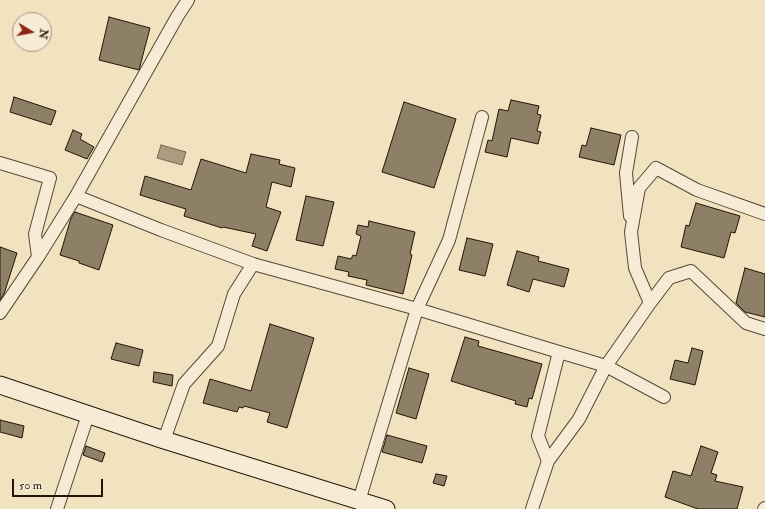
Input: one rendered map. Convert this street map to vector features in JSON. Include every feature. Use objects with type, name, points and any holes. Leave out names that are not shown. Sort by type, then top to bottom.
[{"type":"street","points":[[0,313],[38,257],[76,196],[188,0]]},
{"type":"street","points":[[358,501],[417,309],[449,240],[482,117]]},
{"type":"street","points":[[632,137],[626,173],[631,232],[635,268],[650,303]]},
{"type":"street","points":[[0,163],[50,178],[35,234],[38,257]]},
{"type":"street","points":[[631,232],[640,188],[656,168],[697,190],[765,214]]},
{"type":"street","points":[[76,196],[161,230],[253,264],[417,309],[606,366],[664,397]]},
{"type":"street","points":[[164,440],[184,384],[218,346],[234,294],[253,264]]},
{"type":"street","points":[[532,509],[548,462],[578,419],[606,366],[669,278],[691,271],[746,323],[765,329]]},
{"type":"street","points":[[548,462],[538,436],[559,352]]},
{"type":"street","points":[[0,385],[164,440],[386,509]]},
{"type":"street","points":[[56,509],[88,415]]},
{"type":"shaded area","points":[[161,145],[186,152],[182,165],[157,158]]},
{"type":"building","points":[[109,17],[150,28],[139,70],[99,60]]},
{"type":"building","points":[[14,97],[56,111],[51,125],[10,112]]},
{"type":"building","points":[[511,100],[539,106],[537,114],[541,115],[537,131],[541,132],[538,144],[511,138],[507,157],[485,152],[488,140],[492,141],[499,109],[508,111]]},
{"type":"building","points":[[404,102],[456,119],[434,188],[382,172]]},
{"type":"building","points":[[591,128],[621,135],[614,165],[579,157],[582,145],[586,146]]},
{"type":"building","points":[[73,130],[82,134],[80,139],[94,147],[87,159],[65,150]]},
{"type":"building","points":[[251,154],[280,160],[279,164],[295,168],[291,187],[272,182],[266,207],[281,212],[267,251],[252,246],[256,234],[222,228],[184,216],[186,209],[140,195],[145,176],[191,190],[201,159],[246,173]]},
{"type":"building","points":[[306,196],[334,202],[323,246],[296,240]]},
{"type":"building","points":[[696,203],[740,216],[735,233],[731,232],[724,258],[681,247],[686,225],[689,226]]},
{"type":"building","points":[[75,212],[113,225],[99,270],[79,263],[79,261],[60,255],[71,218]]},
{"type":"building","points":[[369,221],[415,232],[410,254],[412,255],[403,294],[366,285],[367,280],[348,276],[349,272],[335,269],[338,256],[351,259],[353,255],[356,256],[361,236],[356,234],[358,225],[368,227]]},
{"type":"building","points":[[467,238],[493,244],[485,276],[459,270]]},
{"type":"building","points":[[0,247],[17,253],[4,294],[0,300]]},
{"type":"building","points":[[517,251],[539,257],[538,261],[569,269],[564,287],[533,279],[529,292],[507,285]]},
{"type":"building","points":[[745,268],[765,274],[765,317],[745,312],[736,303]]},
{"type":"building","points":[[270,324],[314,338],[287,428],[267,422],[270,413],[244,406],[243,408],[239,407],[237,412],[203,403],[210,379],[251,391]]},
{"type":"building","points":[[465,337],[479,341],[478,346],[542,364],[532,399],[529,398],[527,407],[515,404],[516,401],[451,381]]},
{"type":"building","points":[[116,343],[143,350],[139,366],[111,359]]},
{"type":"building","points":[[692,348],[703,351],[695,385],[670,379],[675,360],[688,363]]},
{"type":"building","points":[[409,368],[429,374],[416,419],[396,413]]},
{"type":"building","points":[[154,372],[173,375],[172,386],[153,382]]},
{"type":"building","points":[[0,420],[24,426],[22,438],[0,432]]},
{"type":"building","points":[[387,435],[427,446],[422,463],[382,452]]},
{"type":"building","points":[[86,446],[105,453],[102,462],[83,455]]},
{"type":"building","points":[[701,446],[718,452],[711,473],[717,475],[715,481],[743,487],[737,509],[698,509],[665,497],[673,471],[691,476]]},
{"type":"building","points":[[436,474],[447,476],[444,486],[433,483]]}]
